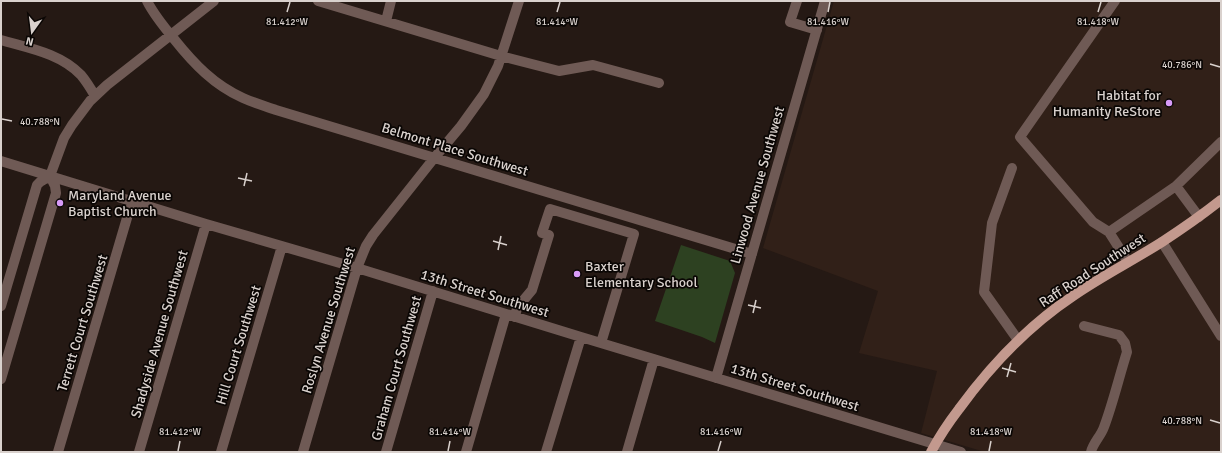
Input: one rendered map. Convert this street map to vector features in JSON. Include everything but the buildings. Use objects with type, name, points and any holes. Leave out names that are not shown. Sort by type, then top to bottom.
[{"type":"main road","name":"Raff Road Southwest","points":[[933,448],[972,392],[1002,356],[1036,324],[1073,296],[1162,242],[1221,200]]},
{"type":"street","name":"Belmont Place Southwest","points":[[147,1],[158,20],[190,59],[218,85],[244,98],[276,110],[752,254]]},
{"type":"street","points":[[1,306],[37,185],[50,176],[58,153],[72,125],[81,112],[95,96],[214,1]]},
{"type":"street","points":[[318,1],[502,56],[559,71],[594,65],[659,83]]},
{"type":"street","points":[[386,21],[391,1]]},
{"type":"street","name":"Roslyn Avenue Southwest","points":[[303,452],[361,256],[373,235],[434,157],[475,108],[491,81],[502,56],[519,1]]},
{"type":"street","points":[[797,1],[790,22],[817,30]]},
{"type":"street","name":"Linwood Avenue Southwest","points":[[716,378],[825,1]]},
{"type":"street","points":[[1115,1],[1020,137],[1093,222],[1109,232],[1128,262]]},
{"type":"street","points":[[1,40],[58,58],[71,66],[81,75],[95,96]]},
{"type":"street","points":[[1109,232],[1176,186],[1221,142]]},
{"type":"street","name":"13th Street Southwest","points":[[1,161],[716,378],[933,448],[961,452]]},
{"type":"street","points":[[1012,168],[992,223],[984,292],[1018,340]]},
{"type":"street","points":[[1,379],[56,193],[55,186],[50,176]]},
{"type":"street","points":[[1176,186],[1199,217]]},
{"type":"street","name":"Terrett Court Southwest","points":[[58,452],[132,201]]},
{"type":"street","points":[[466,452],[511,316],[532,290],[549,235],[542,234],[550,209],[634,234],[601,343]]},
{"type":"street","name":"Shadyside Avenue Southwest","points":[[139,452],[206,224]]},
{"type":"street","points":[[1162,242],[1221,336]]},
{"type":"street","name":"Hill Court Southwest","points":[[221,452],[282,246]]},
{"type":"street","name":"Graham Court Southwest","points":[[386,452],[433,292]]},
{"type":"street","points":[[1084,326],[1118,335],[1125,343],[1127,352],[1107,421],[1102,434],[1092,448],[1091,452]]},
{"type":"street","points":[[546,452],[580,337]]},
{"type":"street","points":[[627,452],[654,359]]},
{"type":"shaded area","points":[[834,1],[1221,1],[1221,452],[985,452],[921,433],[937,371],[859,353],[878,291],[763,248]]},
{"type":"green space","points":[[681,245],[730,261],[735,273],[715,343],[655,321]]},
{"type":"place","name":"Habitat for Humanity ReStore","points":[[1169,103]]},
{"type":"place","name":"Maryland Avenue Baptist Church","points":[[60,203]]},
{"type":"place","name":"Baxter Elementary School","points":[[577,274]]}]
